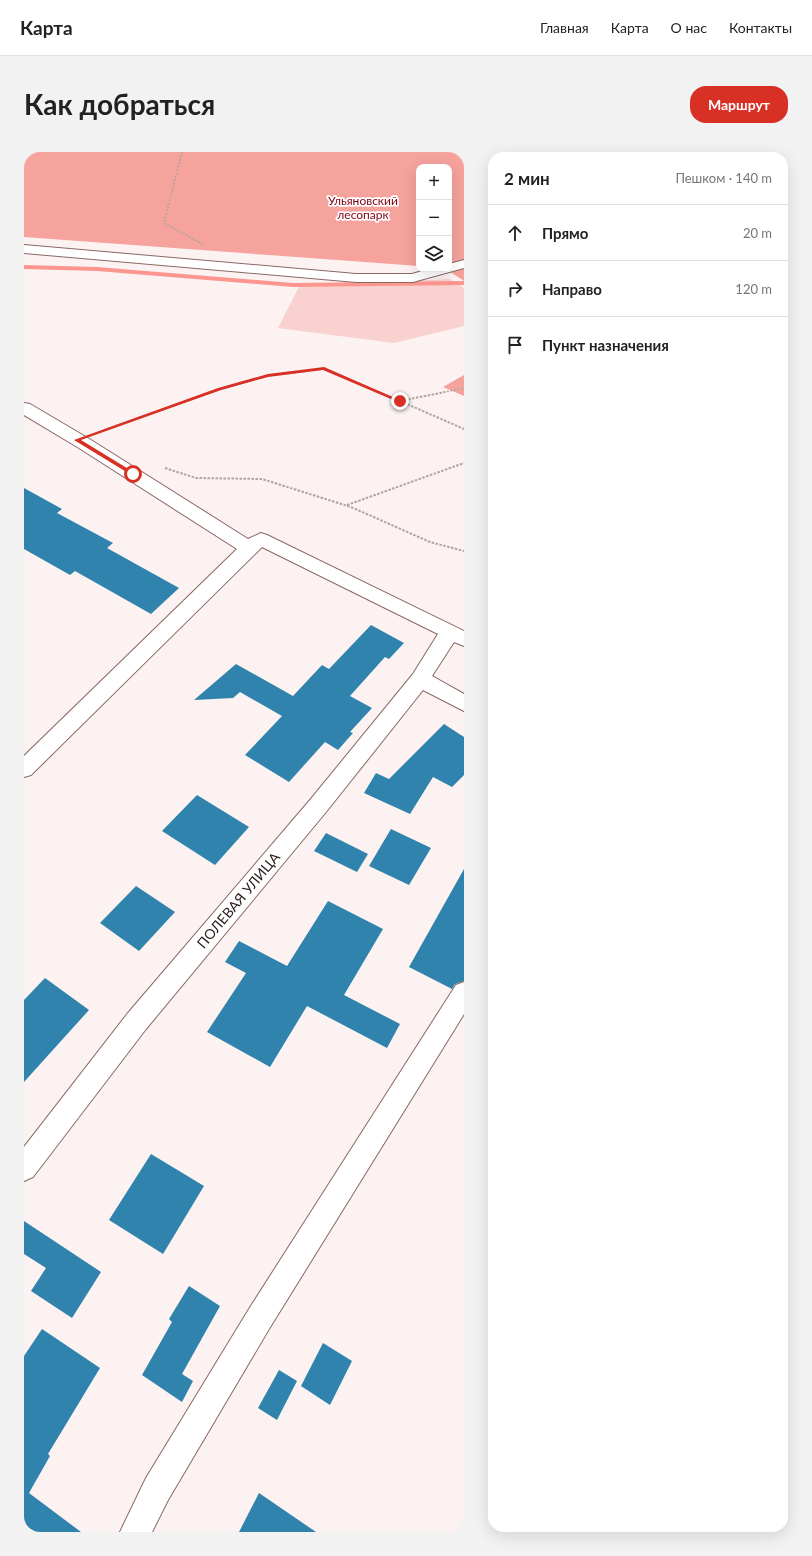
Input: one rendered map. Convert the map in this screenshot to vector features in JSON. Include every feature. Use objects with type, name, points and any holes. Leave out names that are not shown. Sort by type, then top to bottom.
[{"type":"street","points":[[24,249],[356,278],[413,278],[434,272]]},
{"type":"street","points":[[452,267],[464,264]]},
{"type":"street","points":[[24,408],[249,548]]},
{"type":"street","points":[[24,769],[249,548],[261,539],[457,635]]},
{"type":"street","name":"ПОЛЕВАЯ УЛИЦА","points":[[24,1168],[137,1020],[318,806],[457,635]]},
{"type":"street","points":[[420,679],[464,703]]},
{"type":"street","points":[[136,1532],[157,1489],[255,1326],[464,993]]},
{"type":"path","points":[[182,152],[164,223],[210,248]]},
{"type":"path","points":[[77,440],[220,389],[268,376],[324,369],[464,429]]},
{"type":"path","points":[[400,401],[464,388]]},
{"type":"path","points":[[346,505],[464,462]]},
{"type":"path","points":[[159,466],[196,478],[262,479],[346,505],[430,542],[464,551]]},
{"type":"shaded area","points":[[450,279],[464,288],[464,326],[394,343],[278,328],[301,283],[367,283]]},
{"type":"green space","name":"Ульяновский лесопарк","points":[[24,152],[464,152],[464,281],[450,272],[452,272],[452,164],[416,164],[416,266],[24,237]]},
{"type":"green space","points":[[464,375],[464,396],[443,387]]},
{"type":"building","points":[[24,488],[62,509],[57,513],[113,543],[107,548],[179,588],[151,614],[75,571],[70,575],[24,549]]},
{"type":"building","points":[[371,625],[404,643],[389,659],[385,657],[350,696],[372,708],[350,732],[353,733],[338,750],[325,742],[289,782],[245,755],[282,716],[240,692],[233,698],[194,700],[236,664],[293,696],[322,665],[329,669]]},
{"type":"building","points":[[444,724],[464,737],[464,775],[452,787],[433,777],[410,814],[364,793],[376,773],[389,779]]},
{"type":"building","points":[[197,795],[249,827],[215,865],[162,831]]},
{"type":"building","points":[[391,829],[431,848],[409,885],[369,866]]},
{"type":"building","points":[[326,833],[368,854],[357,872],[314,851]]},
{"type":"building","points":[[464,869],[464,981],[455,984],[452,989],[409,967]]},
{"type":"building","points":[[136,886],[175,912],[139,951],[100,923]]},
{"type":"building","points":[[328,901],[383,929],[344,995],[400,1024],[387,1048],[307,1006],[270,1067],[207,1032],[246,973],[225,962],[239,941],[287,966]]},
{"type":"building","points":[[45,978],[89,1010],[24,1082],[24,1000]]},
{"type":"building","points":[[151,1154],[204,1186],[163,1254],[109,1220]]},
{"type":"building","points":[[24,1221],[101,1272],[72,1318],[31,1291],[46,1268],[24,1254]]},
{"type":"building","points":[[189,1286],[220,1306],[182,1374],[193,1381],[182,1402],[142,1375],[172,1322],[169,1319]]},
{"type":"building","points":[[42,1329],[100,1368],[48,1454],[50,1456],[29,1493],[81,1532],[24,1532],[24,1356]]},
{"type":"building","points":[[323,1343],[352,1361],[330,1405],[301,1386]]},
{"type":"building","points":[[279,1370],[297,1381],[277,1420],[258,1408]]},
{"type":"building","points":[[259,1493],[316,1532],[239,1532]]},
{"type":"waterway","points":[[24,267],[97,269],[293,285],[464,283]]},
{"type":"route","points":[[133,474],[77,440],[220,389],[268,376],[324,369],[400,401]]}]
